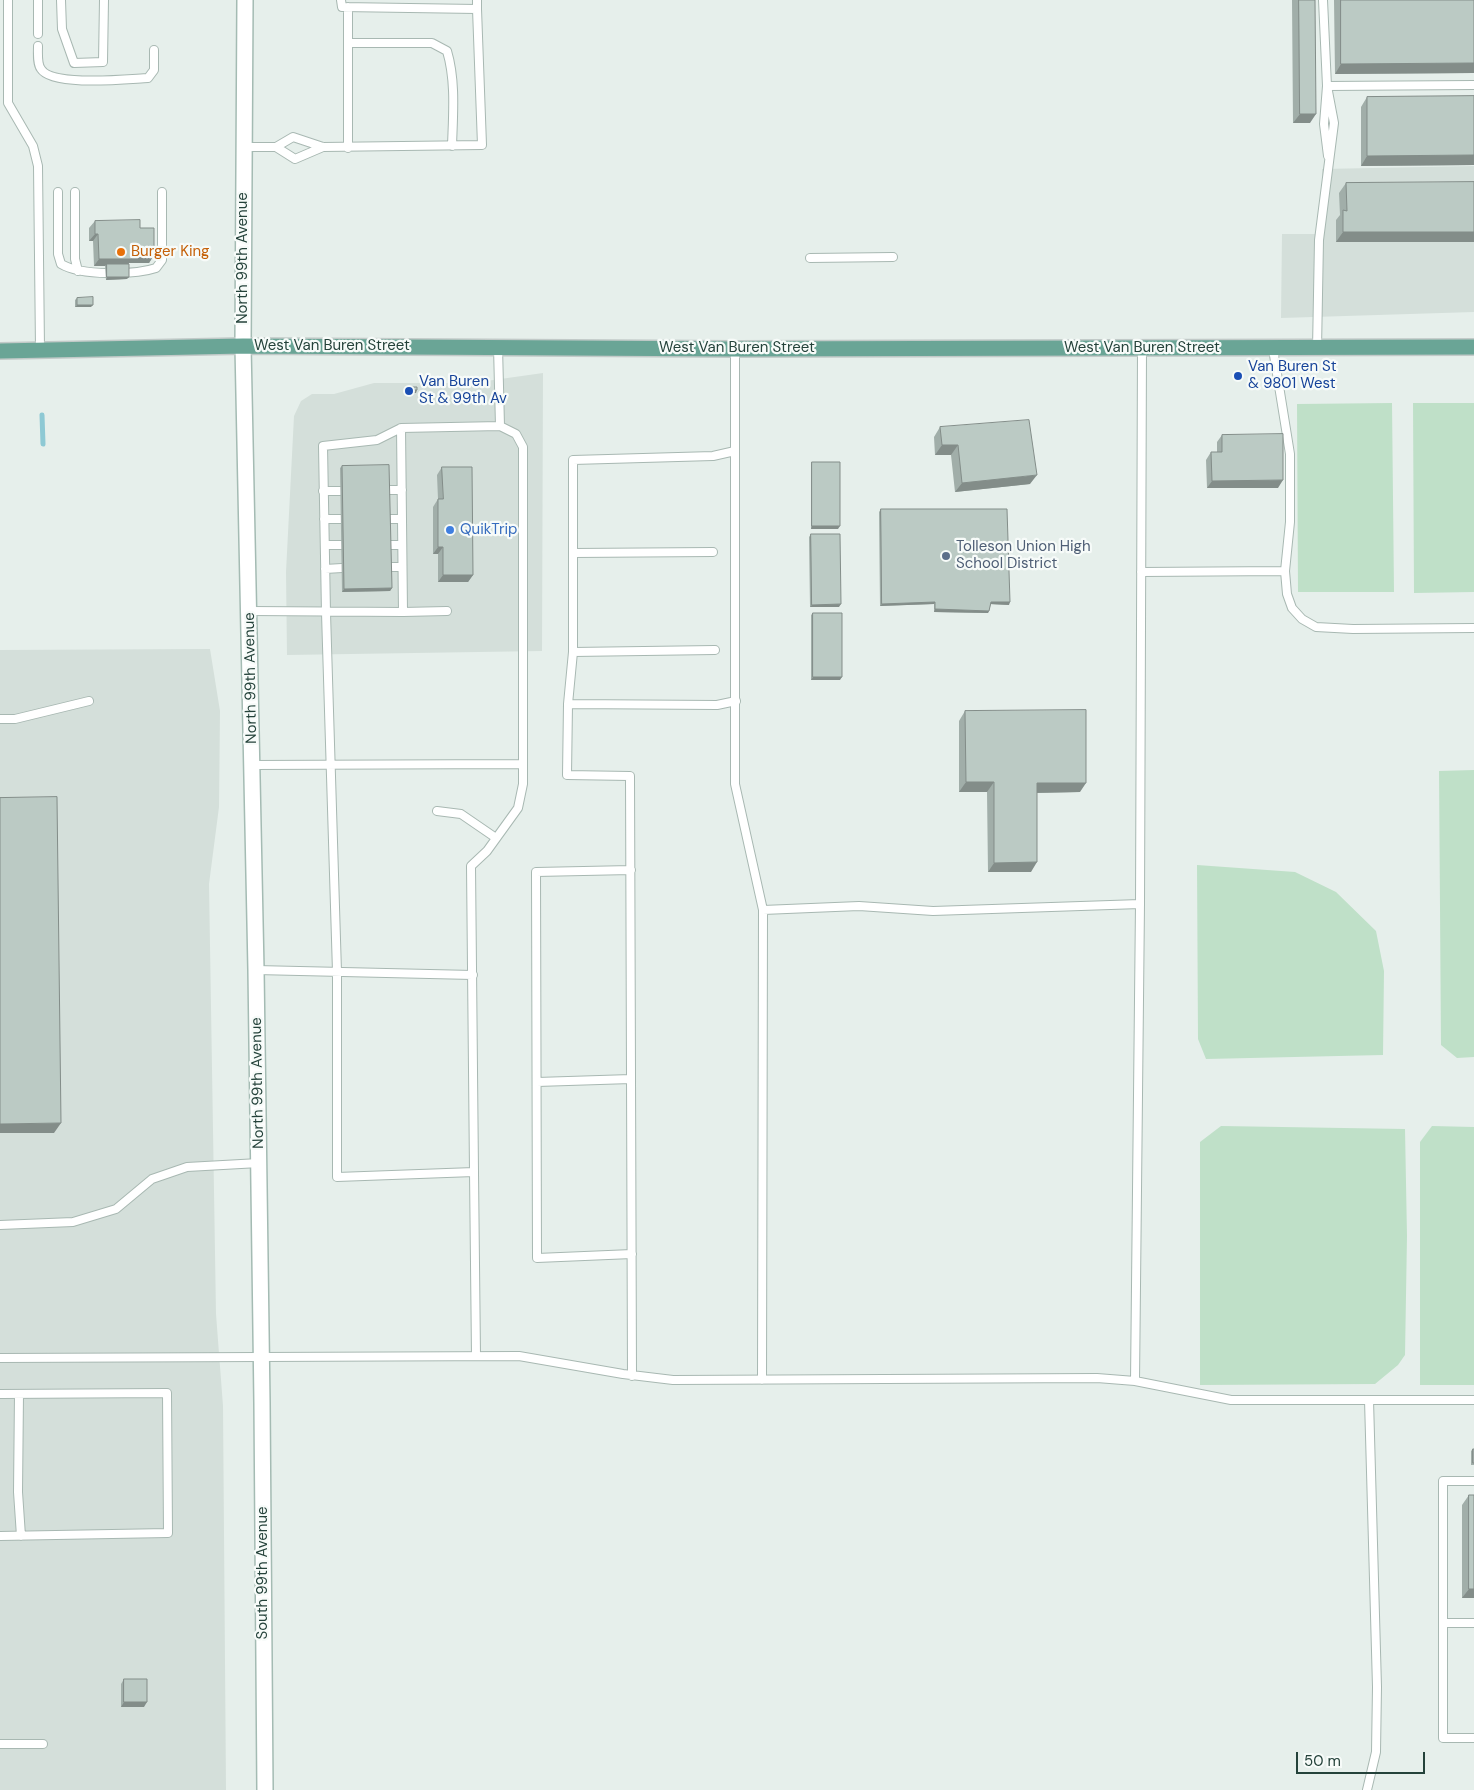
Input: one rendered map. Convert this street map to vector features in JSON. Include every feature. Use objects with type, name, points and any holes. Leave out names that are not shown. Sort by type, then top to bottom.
[{"type":"main road","name":"North 99th Avenue","points":[[245,0],[243,346],[250,611],[262,1357]]},
{"type":"main road","name":"West Van Buren Street","points":[[0,351],[243,346],[498,346],[735,349],[1474,348]]},
{"type":"main road","name":"South 99th Avenue","points":[[262,1357],[265,1790]]},
{"type":"lane","points":[[8,0],[8,102],[33,146],[38,166],[40,349]]},
{"type":"lane","points":[[38,0],[38,34]]},
{"type":"lane","points":[[60,0],[62,29],[74,63],[103,62]]},
{"type":"lane","points":[[104,0],[104,80]]},
{"type":"lane","points":[[341,0],[342,7],[477,9]]},
{"type":"lane","points":[[243,147],[276,147],[293,138],[323,148],[482,146],[477,0]]},
{"type":"lane","points":[[1317,348],[1319,240],[1334,123],[1327,86],[1323,0]]},
{"type":"lane","points":[[348,7],[348,148]]},
{"type":"lane","points":[[348,43],[432,43],[447,51],[450,62],[453,102],[452,146]]},
{"type":"lane","points":[[38,46],[40,68],[48,76],[80,81],[148,78],[154,70],[154,50]]},
{"type":"lane","points":[[1327,86],[1474,85]]},
{"type":"lane","points":[[276,147],[294,159],[323,148]]},
{"type":"lane","points":[[58,192],[58,254],[61,264],[69,269],[78,271],[142,272],[156,268],[162,260],[162,192]]},
{"type":"lane","points":[[75,192],[75,259],[78,271]]},
{"type":"lane","points":[[810,258],[893,258]]},
{"type":"lane","points":[[498,346],[500,426]]},
{"type":"lane","points":[[1135,1381],[1140,904],[1142,347]]},
{"type":"lane","points":[[735,349],[735,784],[763,910],[762,1380]]},
{"type":"lane","points":[[1273,349],[1274,367],[1283,407],[1290,454],[1290,522],[1285,571],[1286,594],[1292,608],[1302,619],[1316,627],[1353,629],[1474,628]]},
{"type":"lane","points":[[474,1172],[336,1177],[337,972],[324,545],[323,446],[377,440],[401,428],[500,426],[516,434],[523,447],[523,784],[518,808],[487,851],[472,866],[476,1356]]},
{"type":"lane","points":[[401,428],[402,612]]},
{"type":"lane","points":[[632,1376],[630,776],[567,775],[568,704],[572,652],[573,460],[713,456],[735,451]]},
{"type":"lane","points":[[388,490],[402,490]]},
{"type":"lane","points":[[323,491],[340,491]]},
{"type":"lane","points":[[324,519],[341,519]]},
{"type":"lane","points":[[389,519],[402,519]]},
{"type":"lane","points":[[324,545],[341,545]]},
{"type":"lane","points":[[389,545],[402,545]]},
{"type":"lane","points":[[572,553],[713,552]]},
{"type":"lane","points":[[389,567],[402,567]]},
{"type":"lane","points":[[325,569],[342,568]]},
{"type":"lane","points":[[1141,572],[1285,571]]},
{"type":"lane","points":[[250,611],[326,613],[447,611]]},
{"type":"lane","points":[[572,652],[715,650]]},
{"type":"lane","points":[[0,719],[15,718],[89,701]]},
{"type":"lane","points":[[568,704],[717,705],[736,701]]},
{"type":"lane","points":[[252,765],[523,764]]},
{"type":"lane","points":[[437,811],[461,814],[496,838]]},
{"type":"lane","points":[[631,870],[536,872],[536,1082],[537,1258],[632,1254]]},
{"type":"lane","points":[[763,910],[859,906],[933,911],[1140,904]]},
{"type":"lane","points":[[256,970],[473,975]]},
{"type":"lane","points":[[536,1082],[631,1078]]},
{"type":"lane","points":[[0,1225],[73,1222],[116,1209],[152,1179],[187,1167],[258,1163]]},
{"type":"lane","points":[[0,1358],[520,1356],[632,1376],[673,1380],[1097,1378],[1135,1381],[1231,1400],[1474,1400]]},
{"type":"lane","points":[[0,1394],[166,1393],[168,1533],[0,1536]]},
{"type":"lane","points":[[19,1394],[18,1492],[21,1536]]},
{"type":"lane","points":[[1367,1790],[1376,1752],[1377,1687],[1369,1400]]},
{"type":"lane","points":[[1474,1481],[1443,1481],[1443,1738],[1474,1738]]},
{"type":"lane","points":[[1443,1623],[1474,1623]]},
{"type":"lane","points":[[0,1744],[43,1744]]},
{"type":"shaded area","points":[[1474,166],[1474,312],[1281,318],[1282,234],[1323,234],[1322,169]]},
{"type":"shaded area","points":[[543,373],[542,651],[287,655],[286,572],[294,416],[301,401],[312,394],[334,394],[374,383],[472,383]]},
{"type":"shaded area","points":[[210,649],[220,711],[219,807],[209,884],[216,1314],[223,1406],[226,1790],[0,1790],[0,650]]},
{"type":"green space","points":[[1392,403],[1394,592],[1298,592],[1297,404]]},
{"type":"green space","points":[[1413,403],[1474,403],[1474,592],[1414,593]]},
{"type":"green space","points":[[1474,770],[1474,1057],[1457,1058],[1441,1045],[1439,771]]},
{"type":"green space","points":[[1197,865],[1295,872],[1336,892],[1376,931],[1384,971],[1383,1055],[1206,1059],[1198,1039]]},
{"type":"green space","points":[[1221,1126],[1405,1129],[1407,1236],[1405,1355],[1398,1365],[1375,1384],[1200,1385],[1200,1142]]},
{"type":"green space","points":[[1432,1126],[1474,1127],[1474,1385],[1420,1385],[1420,1142]]},
{"type":"building","points":[[1299,0],[1315,0],[1316,114],[1300,114]]},
{"type":"building","points":[[1341,0],[1474,0],[1474,63],[1341,64]]},
{"type":"building","points":[[1474,96],[1474,155],[1367,156],[1367,97]]},
{"type":"building","points":[[1474,182],[1474,232],[1343,232],[1343,210],[1347,211],[1346,183]]},
{"type":"building","name":"Burger King","points":[[140,220],[140,228],[154,228],[154,255],[132,256],[132,259],[99,259],[98,234],[95,234],[95,221]]},
{"type":"building","points":[[107,264],[129,264],[129,277],[107,277]]},
{"type":"building","points":[[93,297],[93,305],[77,305],[77,298]]},
{"type":"building","points":[[408,387],[417,387],[417,390],[408,390]]},
{"type":"building","points":[[1029,420],[1037,475],[962,483],[958,445],[942,445],[940,427]]},
{"type":"building","points":[[1283,434],[1283,480],[1212,481],[1211,452],[1222,452],[1222,435]]},
{"type":"building","points":[[812,462],[840,462],[840,526],[812,526]]},
{"type":"building","points":[[389,465],[392,588],[344,589],[342,466]]},
{"type":"building","name":"QuikTrip","points":[[442,467],[472,467],[473,575],[443,575],[443,547],[438,547],[438,499],[443,499]]},
{"type":"building","name":"Tolleson Union High School District","points":[[881,509],[1007,509],[1010,602],[991,602],[989,611],[935,609],[935,602],[882,604]]},
{"type":"building","points":[[811,534],[840,534],[841,604],[812,605]]},
{"type":"building","points":[[813,613],[842,613],[842,677],[813,677]]},
{"type":"building","points":[[1086,710],[1086,783],[1037,783],[1037,862],[994,863],[994,782],[966,782],[965,711]]},
{"type":"building","points":[[57,797],[61,1123],[0,1124],[0,798]]},
{"type":"building","points":[[1469,1495],[1474,1495],[1474,1589],[1469,1589]]},
{"type":"building","points":[[124,1679],[147,1679],[147,1702],[124,1702]]},
{"type":"waterway","points":[[42,415],[43,444]]},
{"type":"place","name":"Burger King","points":[[121,252]]},
{"type":"place","name":"Van Buren St & 9801 West","points":[[1238,376]]},
{"type":"place","name":"Van Buren St & 99th Av","points":[[409,391]]},
{"type":"place","name":"QuikTrip","points":[[450,530]]},
{"type":"place","name":"Tolleson Union High School District","points":[[946,556]]}]
